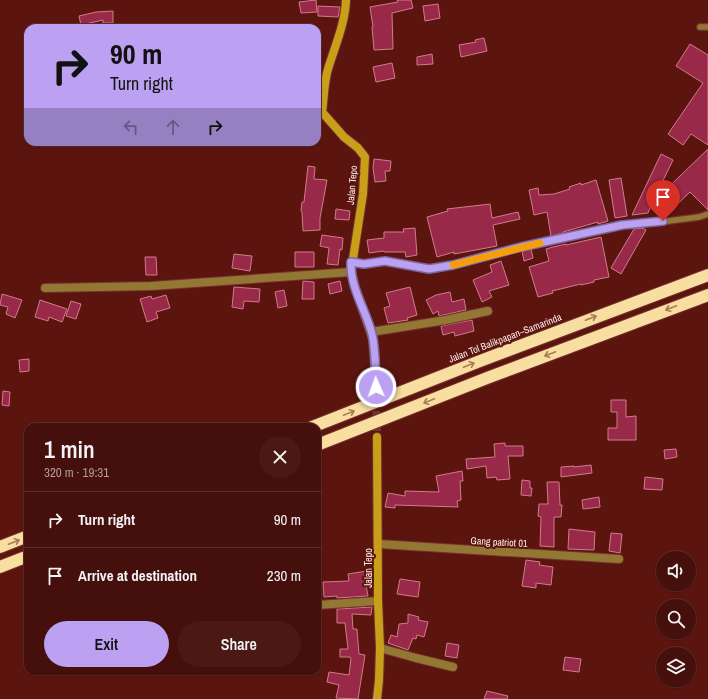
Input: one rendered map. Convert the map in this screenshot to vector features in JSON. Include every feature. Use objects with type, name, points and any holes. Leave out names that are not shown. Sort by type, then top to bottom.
[{"type":"highway","name":"Jalan Tol Balikpapan–Samarinda","points":[[321,423],[487,358],[708,275]]},
{"type":"highway","points":[[321,443],[487,378],[708,295]]},
{"type":"highway","points":[[0,547],[24,538]]},
{"type":"highway","points":[[0,567],[24,558]]},
{"type":"street","name":"Jalan Tepo","points":[[346,0],[340,35],[327,70],[322,112],[344,137],[358,148],[365,157],[363,194],[351,262],[351,272],[356,290],[372,332],[376,387]]},
{"type":"street","points":[[45,288],[151,286],[351,272]]},
{"type":"street","points":[[372,332],[446,320],[488,311]]},
{"type":"street","name":"Jalan Tepo","points":[[377,437],[379,544],[378,601],[380,648],[380,680],[377,699]]},
{"type":"street","name":"Gang patriot 01","points":[[379,544],[619,558]]},
{"type":"street","points":[[321,604],[378,601]]},
{"type":"street","points":[[380,648],[453,667]]},
{"type":"lane","points":[[700,26],[708,27]]},
{"type":"lane","points":[[351,262],[364,264],[385,261],[429,269],[453,265],[521,247],[622,225],[653,223],[698,217],[707,213]]},
{"type":"building","points":[[316,0],[317,12],[301,13],[299,2]]},
{"type":"building","points":[[397,0],[411,0],[413,8],[392,13],[393,49],[374,50],[370,7],[398,2]]},
{"type":"building","points":[[438,4],[440,18],[425,21],[423,6]]},
{"type":"building","points":[[318,6],[340,7],[338,17],[318,16]]},
{"type":"building","points":[[113,11],[113,23],[103,23],[103,20],[81,24],[79,16],[96,12]]},
{"type":"building","points":[[484,38],[487,51],[461,57],[459,45],[476,42],[475,40]]},
{"type":"building","points":[[690,44],[708,55],[708,145],[691,134],[683,145],[668,134],[703,83],[676,66]]},
{"type":"building","points":[[432,54],[433,64],[417,65],[417,57]]},
{"type":"building","points":[[392,63],[395,78],[376,82],[373,67]]},
{"type":"building","points":[[708,149],[708,210],[690,192],[665,216],[652,203]]},
{"type":"building","points":[[661,154],[673,160],[648,213],[632,215]]},
{"type":"building","points":[[374,159],[391,161],[390,171],[385,171],[386,181],[375,182],[373,168]]},
{"type":"building","points":[[308,166],[315,167],[314,179],[327,180],[320,218],[320,230],[303,231],[301,211],[302,202],[304,202]]},
{"type":"building","points":[[621,178],[627,216],[615,218],[609,180]]},
{"type":"building","points":[[596,180],[608,221],[598,224],[598,222],[551,236],[547,212],[534,215],[529,190],[538,188],[539,195],[554,194],[570,189],[569,187],[581,183],[581,185]]},
{"type":"building","points":[[490,204],[492,218],[518,212],[520,219],[493,225],[497,246],[454,254],[454,252],[437,257],[427,217],[448,211],[447,209]]},
{"type":"building","points":[[336,209],[350,211],[349,220],[335,219]]},
{"type":"building","points":[[415,228],[417,255],[406,257],[405,252],[384,251],[369,253],[367,240],[384,238],[384,232],[404,232],[403,229]]},
{"type":"building","points":[[642,228],[646,230],[621,274],[611,268],[634,229]]},
{"type":"building","points":[[322,235],[343,238],[342,250],[340,249],[338,265],[327,264],[329,248],[320,246]]},
{"type":"building","points":[[601,237],[609,277],[594,280],[594,282],[552,291],[553,293],[538,297],[529,267],[549,261],[546,249]]},
{"type":"building","points":[[531,249],[533,258],[524,261],[522,251]]},
{"type":"building","points":[[295,252],[314,252],[314,267],[295,267]]},
{"type":"building","points":[[234,254],[252,256],[250,271],[232,268]]},
{"type":"building","points":[[145,257],[156,257],[157,275],[146,275]]},
{"type":"building","points":[[501,261],[509,285],[489,291],[492,297],[482,302],[473,280],[492,272],[490,265]]},
{"type":"building","points":[[303,281],[314,282],[314,299],[302,299]]},
{"type":"building","points":[[340,281],[342,291],[330,294],[328,284]]},
{"type":"building","points":[[234,287],[260,289],[259,302],[244,301],[243,309],[232,307]]},
{"type":"building","points":[[410,287],[417,315],[407,318],[408,320],[388,323],[384,308],[390,306],[386,293]]},
{"type":"building","points":[[284,290],[287,306],[278,308],[275,292]]},
{"type":"building","points":[[450,292],[452,302],[464,299],[466,310],[439,316],[438,311],[433,314],[426,300],[436,295]]},
{"type":"building","points":[[2,294],[22,300],[15,318],[6,314],[8,307],[0,305]]},
{"type":"building","points":[[166,295],[170,308],[156,312],[158,318],[147,322],[140,299],[151,296],[152,299]]},
{"type":"building","points":[[40,300],[67,309],[62,322],[49,317],[48,321],[35,317]]},
{"type":"building","points":[[71,301],[81,304],[76,319],[66,316]]},
{"type":"building","points":[[472,320],[474,331],[455,336],[454,332],[443,335],[441,326]]},
{"type":"building","points":[[29,359],[29,371],[20,372],[19,360]]},
{"type":"building","points":[[3,391],[10,392],[9,406],[2,405]]},
{"type":"building","points":[[611,400],[626,400],[626,417],[636,416],[636,440],[608,440],[608,428],[617,428],[617,412],[611,412]]},
{"type":"building","points":[[505,443],[505,446],[523,446],[523,456],[508,456],[510,479],[497,480],[496,477],[487,478],[486,466],[467,469],[466,459],[495,457],[494,444]]},
{"type":"building","points":[[676,449],[677,457],[665,459],[664,450]]},
{"type":"building","points":[[591,465],[592,473],[561,477],[561,467]]},
{"type":"building","points":[[462,471],[463,481],[460,481],[461,500],[457,501],[458,507],[395,505],[395,508],[385,507],[388,493],[405,496],[405,491],[439,492],[436,476]]},
{"type":"building","points":[[645,477],[663,479],[662,490],[644,489]]},
{"type":"building","points":[[522,480],[530,481],[530,488],[532,488],[531,496],[521,495]]},
{"type":"building","points":[[547,482],[559,482],[560,505],[562,505],[561,517],[554,517],[554,547],[540,546],[541,517],[538,516],[539,504],[548,504]]},
{"type":"building","points":[[599,497],[600,507],[583,509],[582,500]]},
{"type":"building","points":[[569,529],[595,532],[594,550],[568,549]]},
{"type":"building","points":[[611,533],[622,534],[620,553],[609,551]]},
{"type":"building","points":[[526,560],[540,562],[539,565],[553,567],[551,585],[536,583],[536,588],[522,586]]},
{"type":"building","points":[[367,571],[369,579],[365,579],[368,596],[337,598],[337,596],[324,597],[323,582],[349,581],[348,574]]},
{"type":"building","points":[[400,579],[420,582],[418,597],[397,594]]},
{"type":"building","points":[[372,607],[371,615],[352,614],[353,629],[357,629],[359,654],[365,655],[358,699],[336,698],[339,685],[327,682],[329,672],[349,675],[351,659],[350,657],[340,657],[340,649],[348,649],[345,623],[337,623],[337,609]]},
{"type":"building","points":[[408,614],[419,617],[418,620],[428,622],[424,637],[417,635],[416,639],[413,638],[408,650],[388,643],[391,635],[397,637],[399,624],[408,623]]},
{"type":"building","points":[[447,643],[459,645],[457,658],[445,656]]},
{"type":"building","points":[[565,657],[581,659],[579,672],[563,670]]},
{"type":"building","points":[[487,691],[508,696],[507,699],[484,699]]},
{"type":"tunnel","points":[[376,387],[377,437]]},
{"type":"slow traffic","points":[[453,265],[540,243]]},
{"type":"route","points":[[376,387],[372,332],[359,301],[351,272],[351,262],[364,264],[385,261],[429,269],[453,265],[521,247],[622,225],[663,221]]}]
